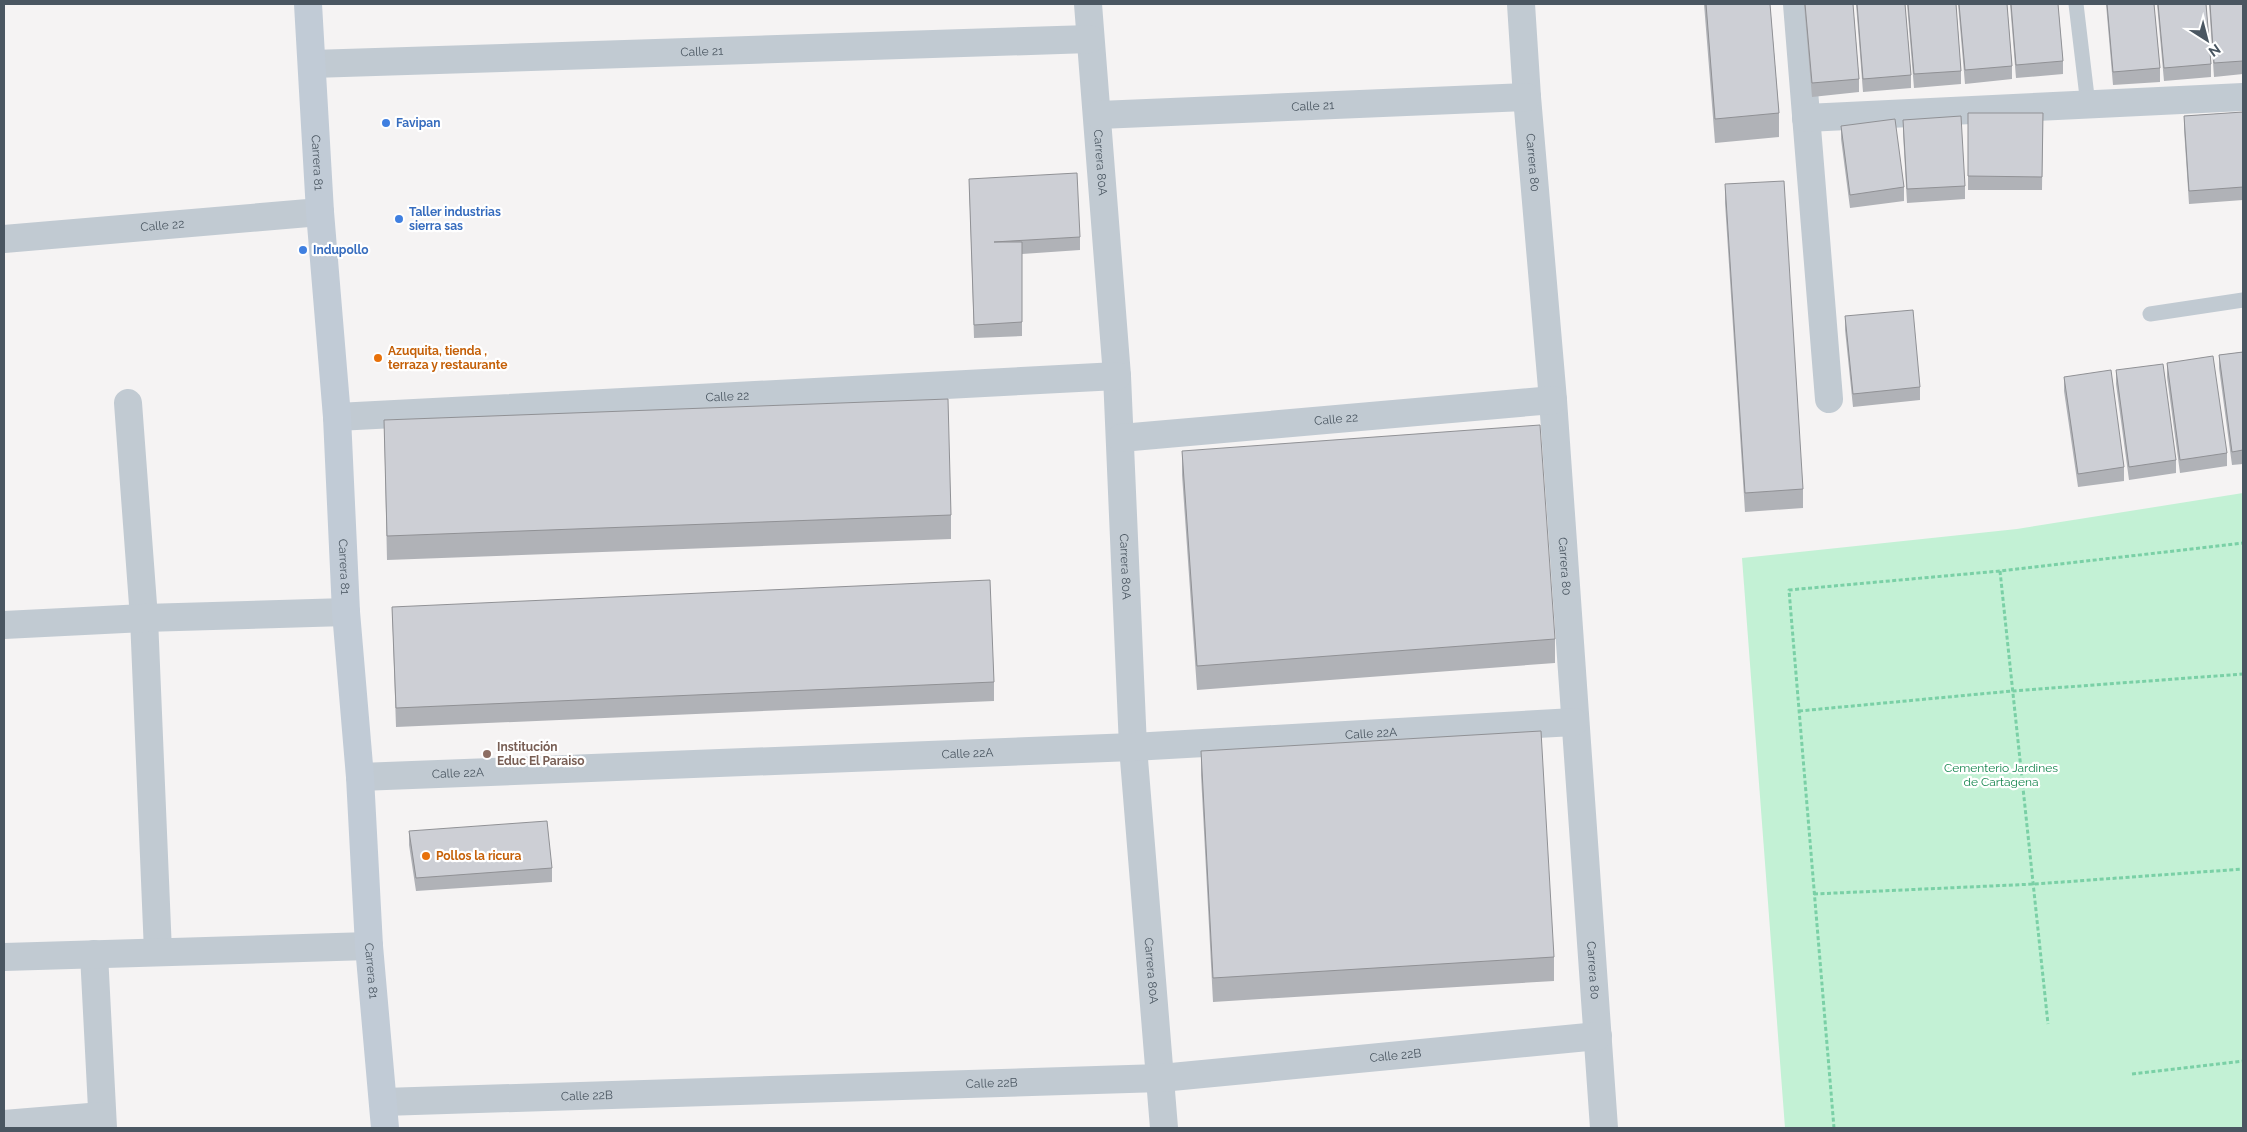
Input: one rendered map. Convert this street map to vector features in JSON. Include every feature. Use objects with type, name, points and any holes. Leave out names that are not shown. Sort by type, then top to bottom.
[{"type":"street","name":"Carrera 81","points":[[308,4],[320,212],[337,418],[346,612],[360,778],[369,946],[384,1115]]},
{"type":"street","name":"Carrera 80A","points":[[1088,4],[1118,376],[1133,747],[1164,1128]]},
{"type":"street","name":"Carrera 80","points":[[1520,4],[1526,97],[1553,400],[1574,722],[1604,1128]]},
{"type":"street","points":[[1797,4],[1829,398]]},
{"type":"street","name":"Calle 21","points":[[312,64],[1090,39]]},
{"type":"street","name":"Calle 21","points":[[1098,115],[1526,97]]},
{"type":"street","points":[[1806,118],[2243,97]]},
{"type":"street","name":"Calle 22","points":[[4,239],[320,212]]},
{"type":"street","name":"Calle 22","points":[[337,418],[1118,376]]},
{"type":"street","name":"Calle 22","points":[[1121,438],[1553,400]]},
{"type":"street","points":[[128,403],[144,618],[158,952]]},
{"type":"street","points":[[4,625],[144,618],[346,612]]},
{"type":"street","name":"Calle 22A","points":[[360,778],[1133,747],[1574,722]]},
{"type":"street","points":[[4,957],[369,946]]},
{"type":"street","points":[[4,1124],[102,1122],[94,954]]},
{"type":"street","name":"Calle 22B","points":[[384,1115],[1161,1078],[1598,1036]]},
{"type":"lane","points":[[2076,4],[2088,105]]},
{"type":"lane","points":[[2150,314],[2243,300]]},
{"type":"path","points":[[1834,1128],[1788,590],[2000,571],[2243,543]]},
{"type":"path","points":[[2000,571],[2035,884],[2048,1024]]},
{"type":"path","points":[[1799,711],[2012,691],[2243,674]]},
{"type":"path","points":[[1814,894],[2035,884],[2243,869]]},
{"type":"path","points":[[2132,1074],[2243,1061]]},
{"type":"green space","name":"Cementerio Jardines de Cartagena","points":[[2243,493],[2243,1128],[1785,1128],[1742,558],[2017,529]]},
{"type":"building","points":[[1706,4],[1770,4],[1779,113],[1715,119]]},
{"type":"building","points":[[1805,4],[1853,4],[1859,79],[1812,83]]},
{"type":"building","points":[[1857,4],[1905,4],[1911,75],[1863,79]]},
{"type":"building","points":[[1908,4],[1956,4],[1961,71],[1914,74]]},
{"type":"building","points":[[1959,4],[2007,4],[2012,66],[1965,70]]},
{"type":"building","points":[[2011,4],[2058,4],[2063,61],[2016,65]]},
{"type":"building","points":[[2107,4],[2154,4],[2160,68],[2113,72]]},
{"type":"building","points":[[2158,4],[2206,4],[2211,64],[2164,68]]},
{"type":"building","points":[[2210,4],[2243,4],[2243,61],[2214,63]]},
{"type":"building","points":[[2243,112],[2243,187],[2189,191],[2184,116]]},
{"type":"building","points":[[1968,113],[2043,113],[2042,177],[1968,176]]},
{"type":"building","points":[[1961,116],[1965,186],[1907,189],[1903,120]]},
{"type":"building","points":[[1895,119],[1904,187],[1850,195],[1841,126]]},
{"type":"building","points":[[1077,173],[1080,237],[994,242],[1022,242],[1022,322],[974,325],[969,179]]},
{"type":"building","points":[[1784,181],[1803,489],[1745,493],[1725,184]]},
{"type":"building","points":[[1913,310],[1920,387],[1853,394],[1845,316]]},
{"type":"building","points":[[2243,352],[2243,450],[2232,452],[2219,355]]},
{"type":"building","points":[[2213,356],[2227,453],[2180,460],[2167,363]]},
{"type":"building","points":[[2163,364],[2176,460],[2129,467],[2116,370]]},
{"type":"building","points":[[2111,370],[2124,467],[2078,474],[2064,377]]},
{"type":"building","points":[[948,399],[951,515],[387,536],[384,420]]},
{"type":"building","points":[[1540,425],[1555,639],[1197,666],[1182,451]]},
{"type":"building","points":[[990,580],[994,682],[396,708],[392,607]]},
{"type":"building","points":[[1541,731],[1554,957],[1213,978],[1201,751]]},
{"type":"building","points":[[547,821],[552,868],[416,878],[409,831]]},
{"type":"place","name":"Favipan","points":[[386,123]]},
{"type":"place","name":"Taller industrias sierra sas","points":[[399,219]]},
{"type":"place","name":"Indupollo","points":[[303,250]]},
{"type":"place","name":"Azuquita, tienda , terraza y restaurante","points":[[378,358]]},
{"type":"place","name":"Institución Educ El Paraiso","points":[[487,754]]},
{"type":"place","name":"Pollos la ricura","points":[[426,856]]}]
